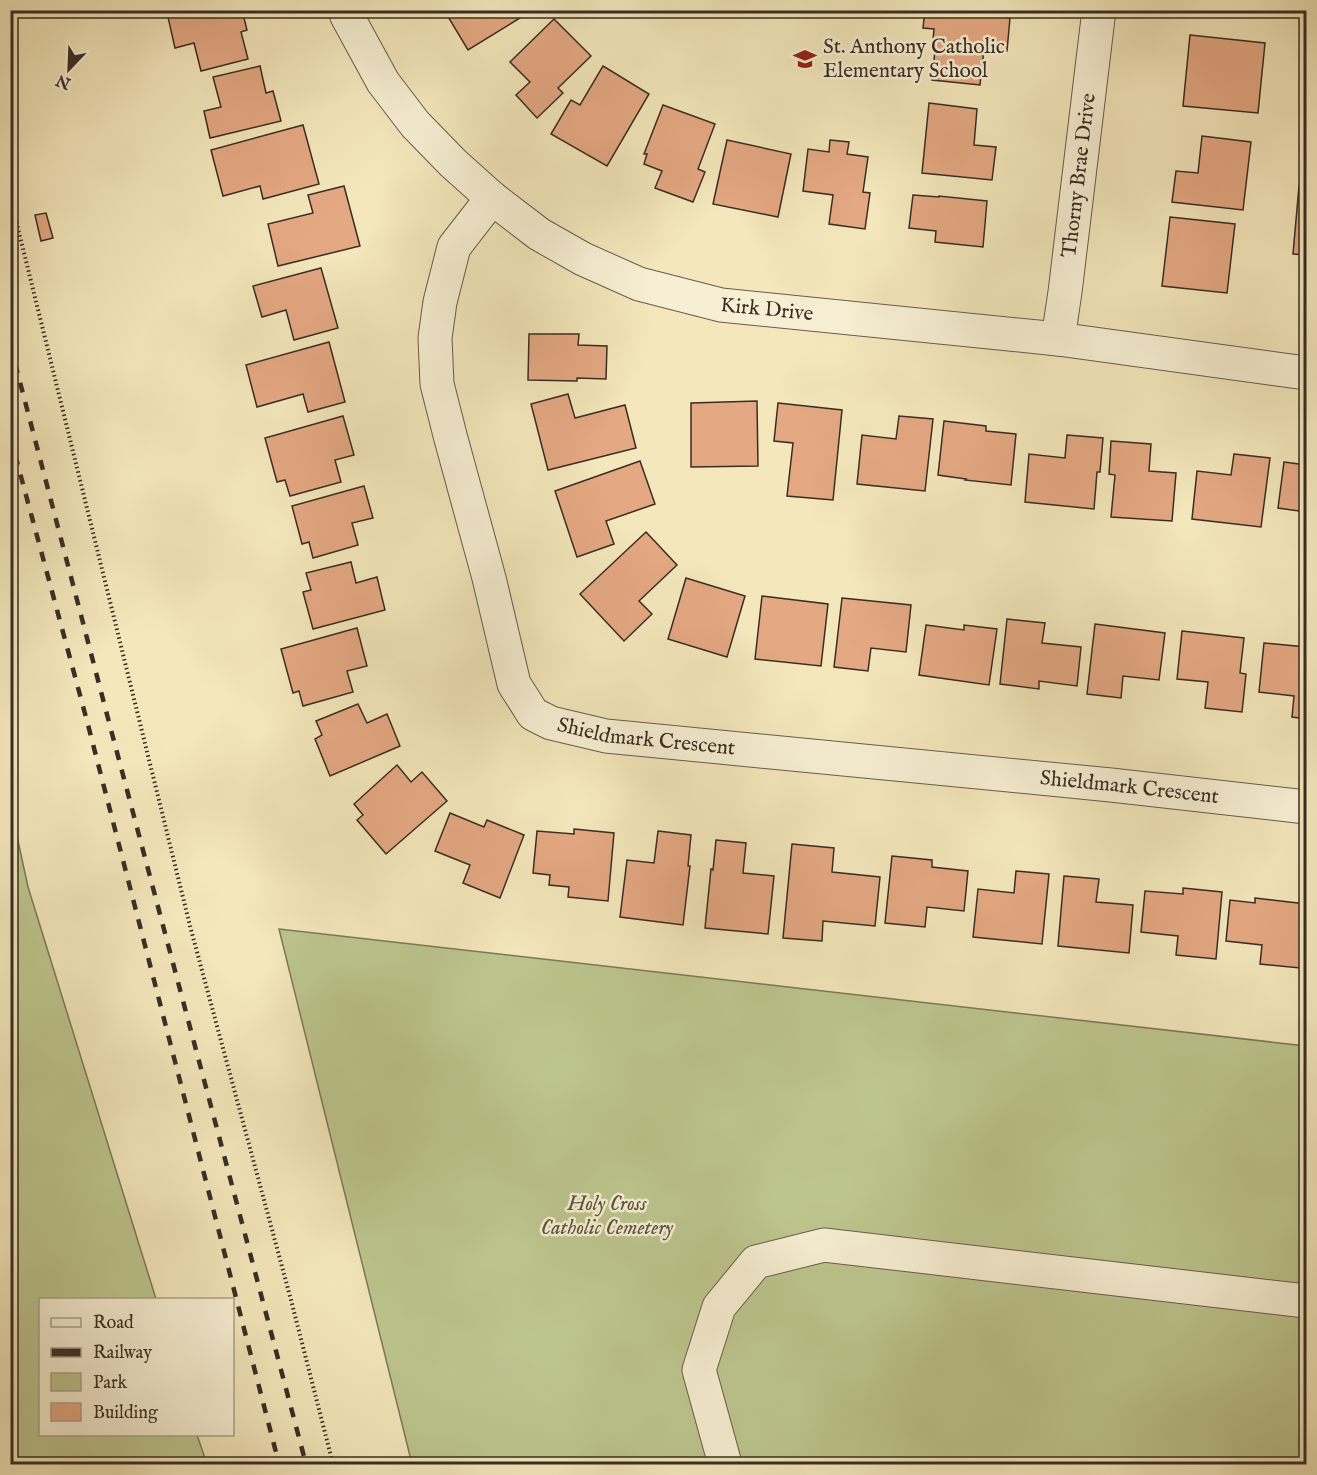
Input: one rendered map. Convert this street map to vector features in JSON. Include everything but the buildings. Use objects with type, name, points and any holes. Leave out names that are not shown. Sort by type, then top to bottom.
[{"type":"street","name":"Kirk Drive","points":[[345,10],[383,82],[414,124],[453,163],[492,198],[539,234],[583,259],[639,284],[722,305],[1058,339],[1306,373]]},
{"type":"street","name":"Thorny Brae Drive","points":[[1058,339],[1099,10]]},
{"type":"street","name":"Shieldmark Crescent","points":[[492,198],[454,247],[440,302],[435,338],[437,384],[489,578],[514,684],[533,714],[551,723],[606,736],[1100,783],[1306,807]]},
{"type":"street","points":[[725,1464],[699,1370],[719,1307],[756,1262],[824,1245],[1306,1301]]},
{"type":"path","points":[[10,196],[190,926],[333,1464]]},
{"type":"green space","points":[[10,804],[28,887],[156,1298],[39,1298],[39,1436],[197,1436],[207,1464],[11,1464]]},
{"type":"green space","name":"Holy Cross Catholic Cemetery","points":[[279,929],[1306,1046],[1306,1464],[412,1464]]},
{"type":"railway","points":[[10,344],[306,1464]]},
{"type":"railway","points":[[10,436],[87,721],[279,1464]]},
{"type":"place","name":"St. Anthony Catholic Elementary School","points":[[805,59]]}]
